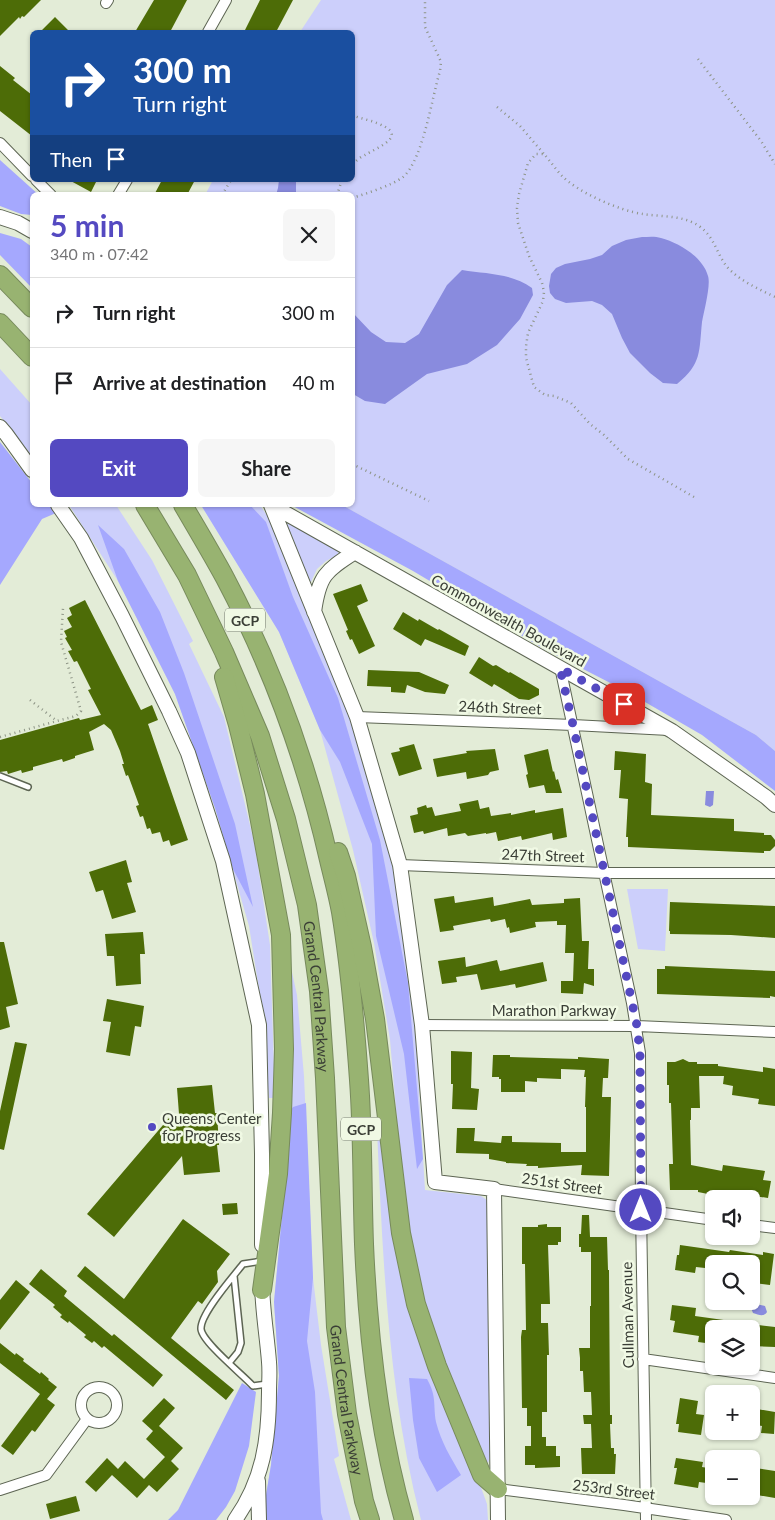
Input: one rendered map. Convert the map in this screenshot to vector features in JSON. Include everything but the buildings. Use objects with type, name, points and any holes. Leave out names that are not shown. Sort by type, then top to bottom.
[{"type":"highway","points":[[0,275],[30,306]]},
{"type":"highway","points":[[0,322],[30,355]]},
{"type":"highway","name":"Grand Central Parkway","points":[[146,507],[187,576],[224,652],[260,736],[286,819],[307,905],[319,991],[326,1078],[336,1327],[347,1414],[364,1501],[370,1520]]},
{"type":"highway","name":"Grand Central Parkway","points":[[185,507],[225,578],[263,657],[296,741],[321,825],[342,919],[352,996],[359,1083],[364,1244],[369,1330],[380,1419],[404,1520]]},
{"type":"highway","points":[[187,576],[219,658],[238,725],[255,794],[281,935],[284,1049],[282,1113],[278,1174],[262,1290]]},
{"type":"highway","points":[[296,741],[321,804],[346,876],[362,947],[375,1019],[401,1233],[416,1304],[437,1366],[482,1475],[498,1489]]},
{"type":"street","points":[[209,30],[226,0]]},
{"type":"street","points":[[0,143],[30,174]]},
{"type":"street","points":[[38,182],[48,192]]},
{"type":"street","points":[[0,217],[30,230]]},
{"type":"street","points":[[0,427],[30,467]]},
{"type":"street","points":[[59,507],[81,538],[122,616],[188,753],[223,861],[259,1025],[262,1154],[262,1290],[269,1364],[269,1412],[267,1443],[258,1475],[247,1501],[235,1520]]},
{"type":"street","points":[[272,507],[357,717],[400,865],[422,1024]]},
{"type":"street","name":"Commonwealth Boulevard","points":[[275,507],[672,731],[775,805]]},
{"type":"street","points":[[314,613],[317,592],[324,576],[333,566],[355,552]]},
{"type":"street","name":"Cullman Avenue","points":[[560,668],[637,1026],[640,1053],[646,1520]]},
{"type":"street","name":"246th Street","points":[[357,717],[573,725],[672,731]]},
{"type":"street","name":"247th Street","points":[[400,865],[604,873],[775,873]]},
{"type":"street","name":"Marathon Parkway","points":[[422,1024],[637,1026],[775,1032]]},
{"type":"street","name":"251st Street","points":[[422,1024],[435,1182],[705,1219]]},
{"type":"street","points":[[494,1190],[498,1520]]},
{"type":"street","points":[[760,1226],[775,1228]]},
{"type":"street","points":[[643,1359],[775,1378]]},
{"type":"street","points":[[0,1490],[46,1475],[87,1419]]},
{"type":"street","points":[[258,1475],[259,1520]]},
{"type":"street","name":"253rd Street","points":[[498,1489],[726,1520]]},
{"type":"lane","points":[[0,776],[28,787]]},
{"type":"lane","points":[[262,1261],[243,1264],[205,1314],[201,1330],[207,1342],[253,1386],[269,1384]]},
{"type":"lane","points":[[229,1363],[238,1352],[241,1343],[234,1276]]},
{"type":"path","points":[[355,197],[393,183],[404,176],[413,163],[426,128],[441,62],[425,27],[425,0]]},
{"type":"path","points":[[698,59],[761,141],[775,164]]},
{"type":"path","points":[[497,107],[520,126],[562,176],[576,186],[597,198],[630,212],[681,218],[697,224],[708,233],[729,268],[740,278],[775,297]]},
{"type":"path","points":[[355,117],[380,124],[388,129],[391,135],[390,140],[384,146],[363,155],[355,162]]},
{"type":"path","points":[[544,154],[536,154],[528,163],[519,194],[518,208],[518,223],[544,292],[543,301],[528,333],[526,346],[526,358],[534,387],[545,395],[554,396],[571,403],[590,424],[628,459],[694,497]]},
{"type":"path","points":[[355,465],[429,501]]},
{"type":"path","points":[[0,737],[76,716],[81,711],[61,642],[64,608]]},
{"type":"path","points":[[30,700],[57,721]]},
{"type":"shaded area","points":[[321,0],[775,0],[775,751],[756,735],[346,507],[355,507],[355,192],[207,192],[212,182],[355,182],[355,30],[301,30]]},
{"type":"shaded area","points":[[0,160],[36,192],[30,192],[30,215],[21,214],[0,206]]},
{"type":"shaded area","points":[[279,182],[296,182],[296,192],[277,192]]},
{"type":"shaded area","points":[[0,233],[21,239],[30,246],[30,286],[0,255]]},
{"type":"shaded area","points":[[642,237],[659,237],[682,247],[701,263],[709,280],[698,356],[691,370],[677,384],[663,383],[630,353],[612,314],[602,305],[592,301],[566,303],[555,299],[550,293],[551,274],[556,268],[602,255],[612,246],[626,240]]},
{"type":"shaded area","points":[[462,270],[489,273],[516,279],[524,283],[532,288],[533,295],[520,319],[497,345],[467,364],[427,374],[385,404],[365,401],[355,395],[355,315],[371,332],[386,342],[405,343],[419,334],[447,285]]},
{"type":"shaded area","points":[[0,369],[30,403],[30,454],[0,416]]},
{"type":"shaded area","points":[[0,442],[30,480],[30,507],[52,507],[56,513],[42,519],[0,585]]},
{"type":"shaded area","points":[[70,507],[117,507],[152,560],[193,641],[189,644],[224,717],[255,846],[270,945],[275,1098],[269,1098],[261,1002],[249,926],[215,808],[175,694],[118,581]]},
{"type":"shaded area","points":[[202,507],[261,507],[270,520],[353,722],[375,799],[401,905],[417,1058],[425,1190],[481,1196],[487,1200],[489,1207],[490,1457],[488,1463],[484,1461],[442,1358],[423,1301],[403,1191],[390,1040],[374,943],[353,850],[320,730],[279,632]]},
{"type":"shaded area","points":[[202,507],[252,507],[266,522],[293,597],[338,698],[380,840],[408,983],[423,1159],[417,1169],[404,1054],[376,936],[372,844],[340,762],[320,730],[279,632]]},
{"type":"shaded area","points":[[295,507],[346,507],[756,735],[775,751],[775,791],[702,735],[626,691],[544,649],[413,571]]},
{"type":"shaded area","points":[[290,522],[337,550],[339,554],[326,561],[317,569],[308,585],[287,528],[287,524]]},
{"type":"shaded area","points":[[98,525],[124,549],[160,612],[184,673],[235,824],[253,907],[233,869],[215,808],[175,694],[118,581]]},
{"type":"shaded area","points":[[706,791],[714,791],[713,805],[710,807],[705,805]]},
{"type":"shaded area","points":[[627,889],[668,889],[665,951],[638,949]]},
{"type":"shaded area","points":[[285,940],[297,995],[304,1076],[313,1278],[321,1345],[339,1456],[334,1459],[351,1520],[265,1520],[263,1513],[271,1465],[279,1376],[274,1302],[285,1184]]},
{"type":"shaded area","points":[[306,1103],[313,1278],[307,1341],[315,1392],[321,1513],[323,1520],[265,1520],[263,1513],[271,1465],[279,1376],[274,1302],[285,1184],[286,1117],[293,1107]]},
{"type":"shaded area","points":[[382,1129],[404,1273],[487,1504],[488,1520],[421,1520],[401,1424],[389,1326],[377,1130]]},
{"type":"shaded area","points":[[760,1305],[765,1306],[767,1312],[764,1315],[753,1313],[752,1310],[760,1310]]},
{"type":"shaded area","points":[[409,1378],[427,1379],[433,1396],[438,1429],[461,1475],[437,1492],[419,1458]]},
{"type":"shaded area","points":[[242,1383],[256,1392],[249,1446],[235,1491],[216,1520],[168,1520],[178,1510]]},
{"type":"place","name":"Queens Center for Progress","points":[[152,1127]]},
{"type":"route","points":[[624,704],[560,668],[637,1026],[640,1053],[641,1210]]}]
